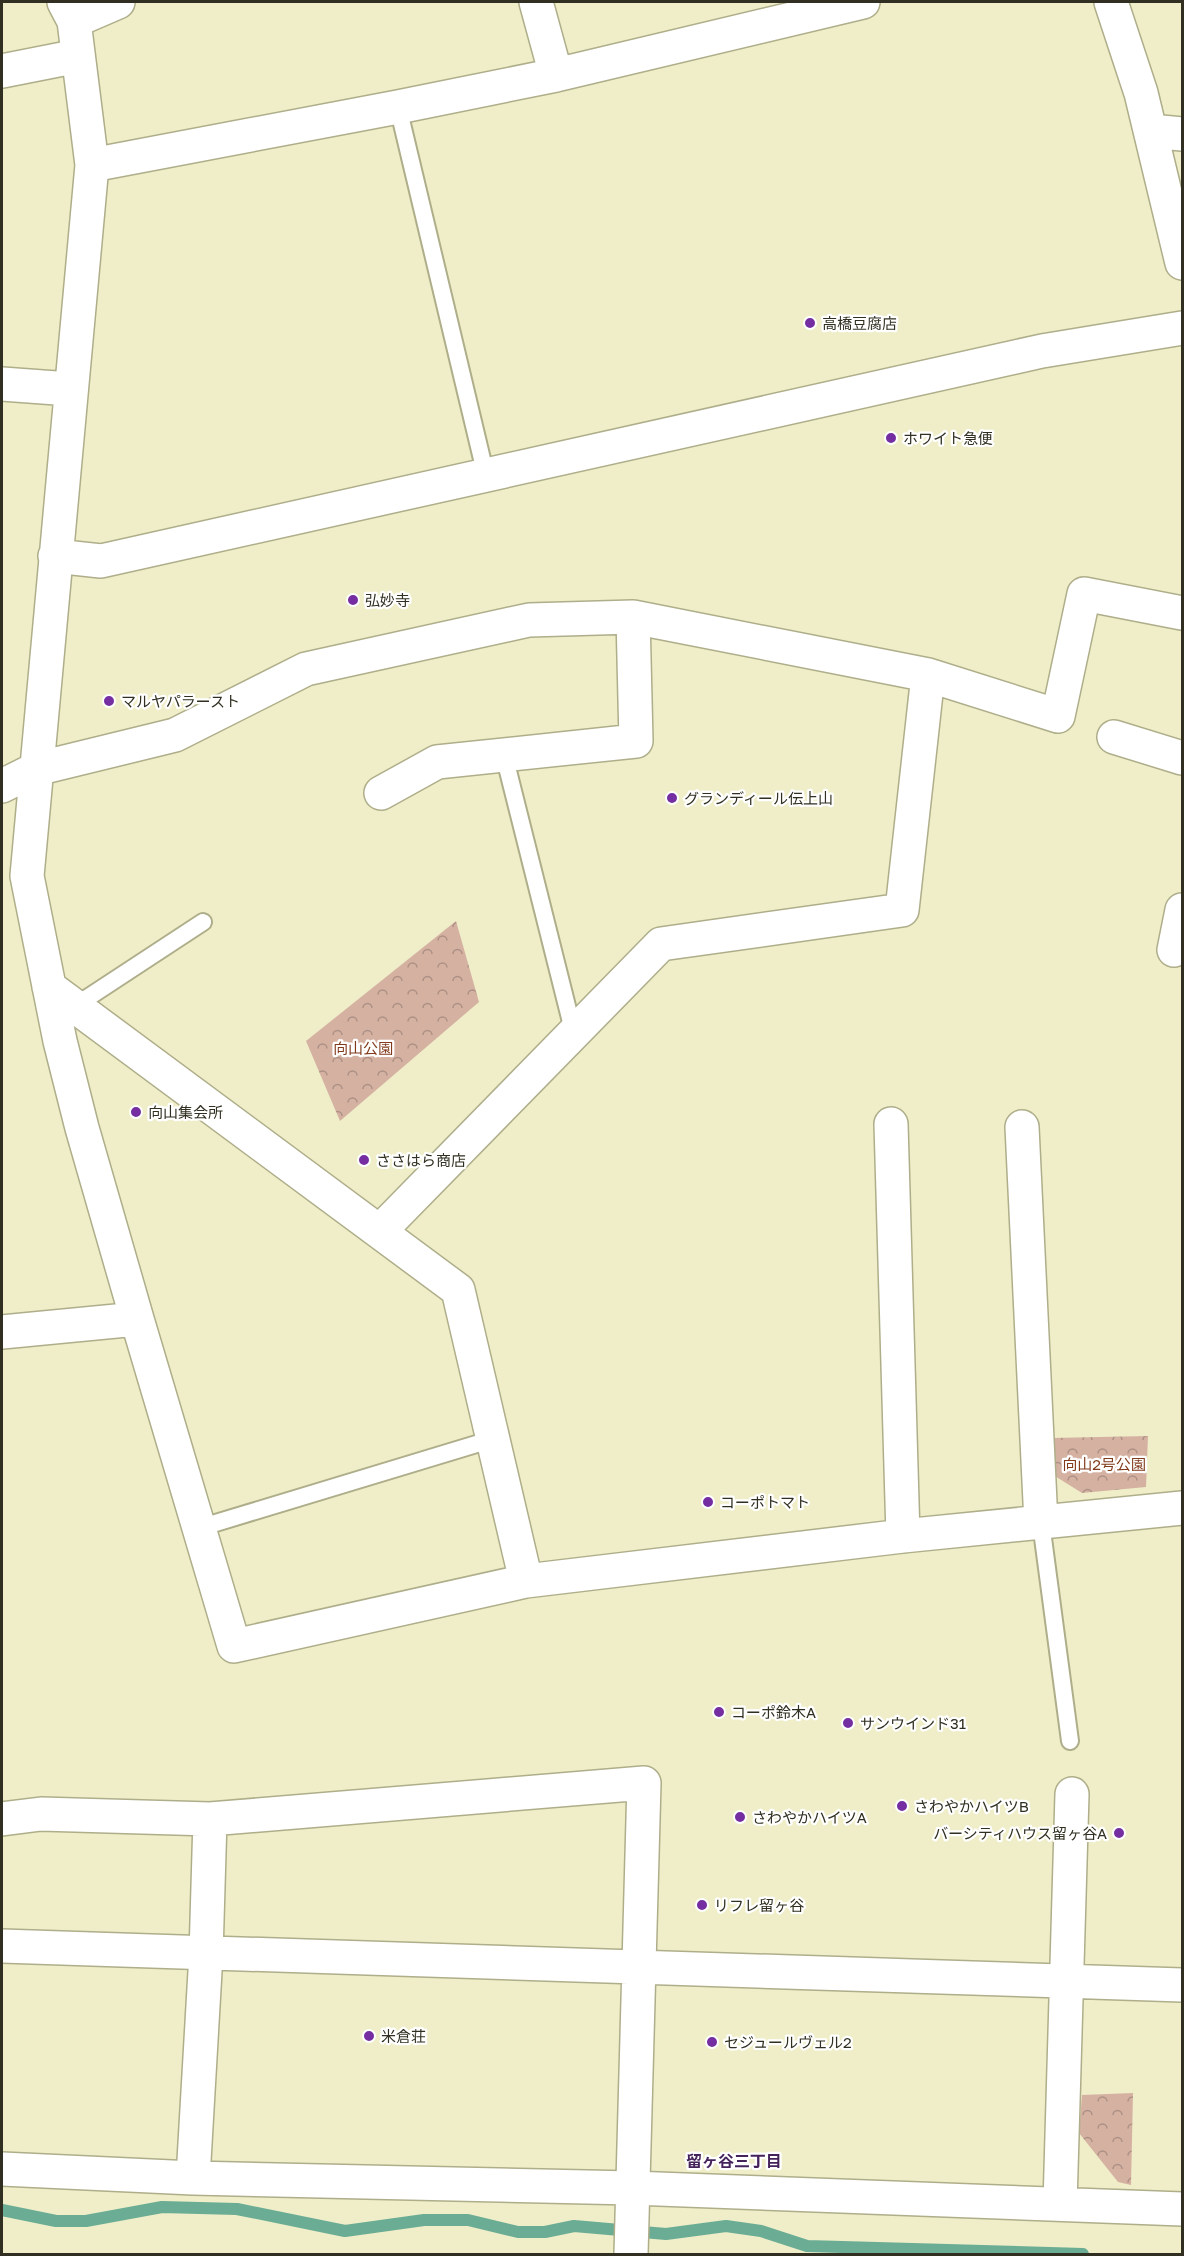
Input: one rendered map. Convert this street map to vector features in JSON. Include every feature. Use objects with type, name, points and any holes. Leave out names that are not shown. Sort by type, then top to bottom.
[{"type":"street","points":[[118,2],[69,11],[78,56],[92,165],[27,876],[62,996],[60,1041],[80,1117],[234,1646],[526,1581],[903,1536],[1182,1508]]},
{"type":"street","points":[[536,2],[556,75]]},
{"type":"street","points":[[92,165],[556,75],[863,2]]},
{"type":"street","points":[[1111,2],[1167,133],[1182,263]]},
{"type":"street","points":[[2,71],[78,56]]},
{"type":"street","points":[[55,556],[101,561],[1042,351],[1182,328]]},
{"type":"street","points":[[2,384],[70,389]]},
{"type":"street","points":[[2,786],[36,769],[175,735],[306,669],[529,620],[633,617],[928,675],[1058,716],[1084,594],[1182,614]]},
{"type":"street","points":[[381,793],[437,762],[636,741],[633,617]]},
{"type":"street","points":[[381,1232],[661,944],[902,910],[928,675]]},
{"type":"street","points":[[1114,737],[1182,758]]},
{"type":"street","points":[[1174,950],[1182,910]]},
{"type":"street","points":[[62,996],[458,1290],[526,1581]]},
{"type":"street","points":[[891,1124],[903,1536]]},
{"type":"street","points":[[1022,1127],[1041,1523]]},
{"type":"street","points":[[2,1332],[137,1319]]},
{"type":"street","points":[[2,1819],[41,1814],[210,1819],[644,1784],[631,2254]]},
{"type":"street","points":[[1060,2204],[1072,1794]]},
{"type":"street","points":[[194,2178],[206,1954],[210,1819]]},
{"type":"street","points":[[2,1946],[1182,1985]]},
{"type":"street","points":[[2,2169],[632,2196],[1060,2204],[1182,2209]]},
{"type":"lane","points":[[398,107],[486,476]]},
{"type":"lane","points":[[504,755],[574,1034]]},
{"type":"lane","points":[[62,996],[203,922]]},
{"type":"lane","points":[[199,1528],[493,1439]]},
{"type":"lane","points":[[1041,1523],[1070,1741]]},
{"type":"green space","name":"向山公園","points":[[456,921],[479,1002],[340,1121],[306,1041]]},
{"type":"green space","name":"向山2号公園","points":[[1148,1436],[1146,1487],[1082,1493],[1050,1473],[1051,1438]]},
{"type":"green space","points":[[1133,2093],[1131,2185],[1118,2182],[1079,2133],[1082,2095]]},
{"type":"waterway","points":[[2,2210],[56,2221],[86,2221],[162,2207],[237,2209],[345,2231],[424,2220],[468,2220],[518,2232],[545,2232],[574,2226],[666,2234],[726,2226],[761,2231],[807,2246],[1083,2254]]},
{"type":"place","name":"高橋豆腐店","points":[[810,323]]},
{"type":"place","name":"ホワイト急便","points":[[891,438]]},
{"type":"place","name":"弘妙寺","points":[[353,600]]},
{"type":"place","name":"マルヤパラースト","points":[[109,701]]},
{"type":"place","name":"グランディール伝上山","points":[[672,798]]},
{"type":"place","name":"向山集会所","points":[[136,1112]]},
{"type":"place","name":"ささはら商店","points":[[364,1160]]},
{"type":"place","name":"コーポトマト","points":[[708,1502]]},
{"type":"place","name":"コーポ鈴木A","points":[[719,1712]]},
{"type":"place","name":"サンウインド31","points":[[848,1723]]},
{"type":"place","name":"さわやかハイツB","points":[[902,1806]]},
{"type":"place","name":"さわやかハイツA","points":[[740,1817]]},
{"type":"place","name":"バーシティハウス留ヶ谷A","points":[[1119,1833]]},
{"type":"place","name":"リフレ留ヶ谷","points":[[702,1905]]},
{"type":"place","name":"米倉荘","points":[[369,2036]]},
{"type":"place","name":"セジュールヴェル2","points":[[712,2042]]},
{"type":"district","name":"留ヶ谷三丁目","points":[[734,2161]]}]
